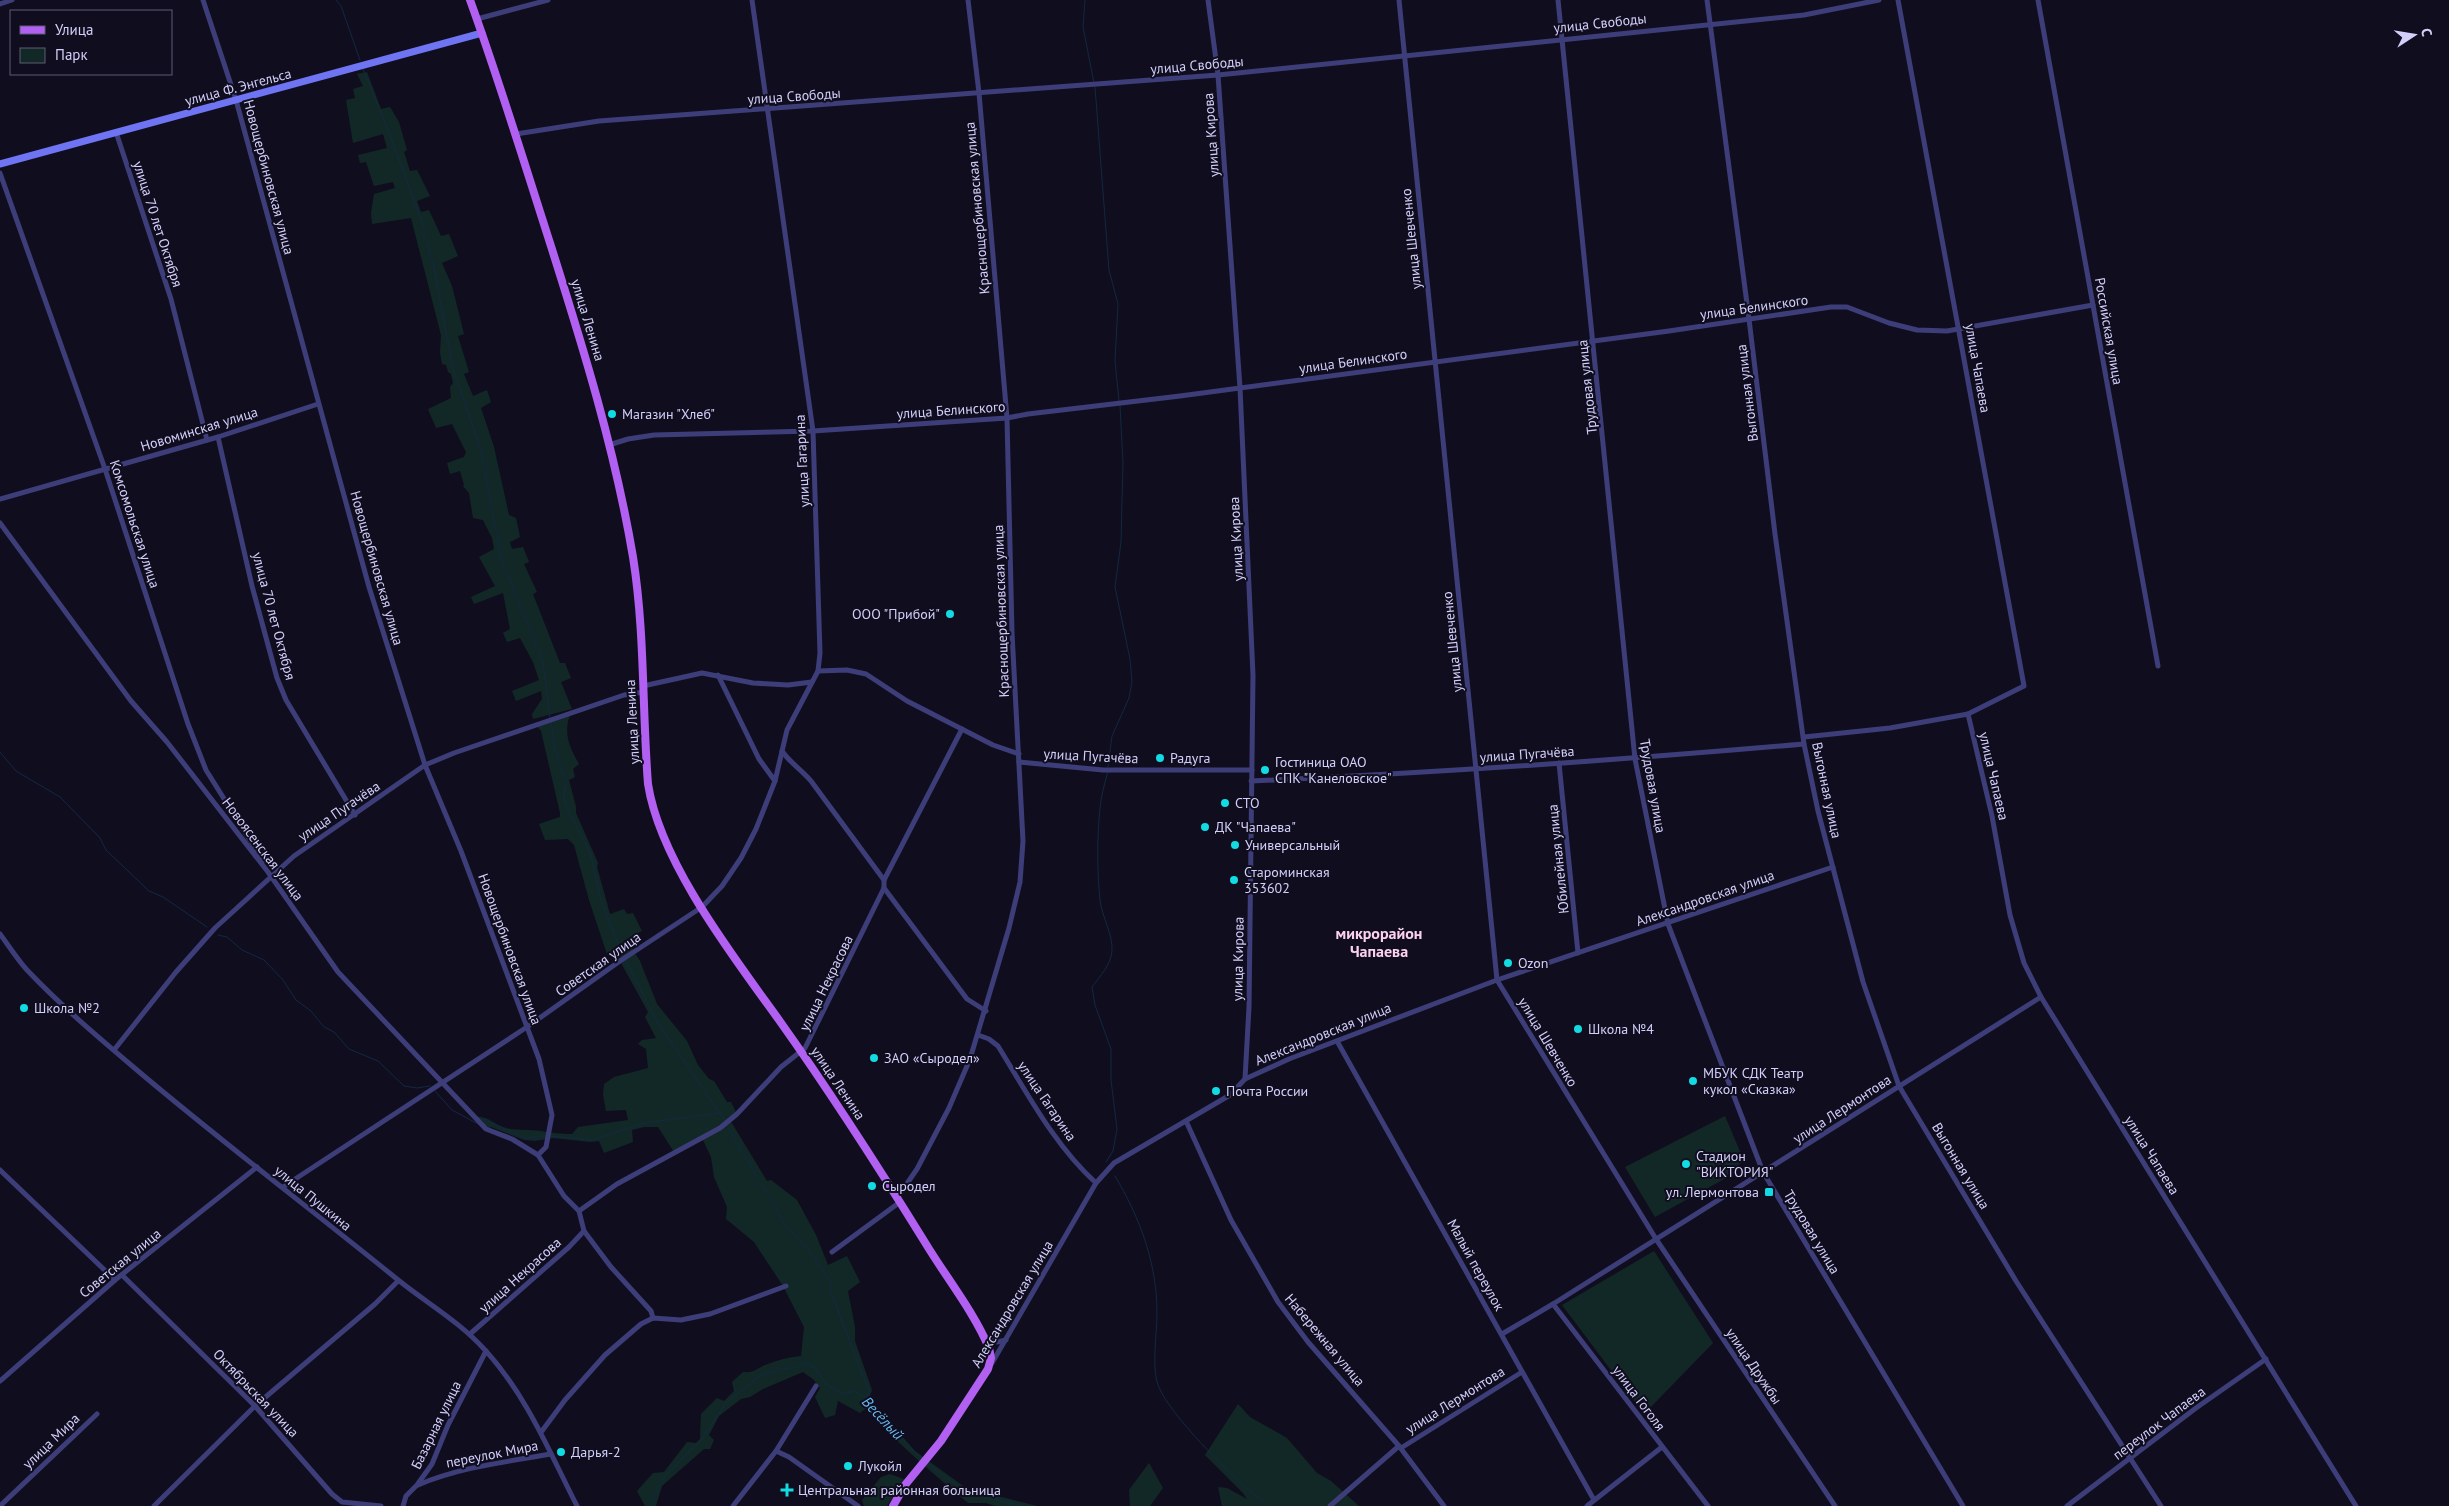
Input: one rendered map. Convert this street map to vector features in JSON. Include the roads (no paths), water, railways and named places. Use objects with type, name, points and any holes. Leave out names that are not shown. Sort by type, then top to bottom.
[{"type":"main road","name":"улица Ленина","points":[[470,0],[516,134],[588,363],[609,445],[633,559],[639,605],[646,765],[651,803],[672,854],[702,907],[745,973],[802,1052],[984,1337],[990,1353],[988,1369]]},
{"type":"main road","name":"улица Ф. Энгельса","points":[[0,164],[482,33]]},
{"type":"main road","name":"Александровская улица","points":[[893,1506],[921,1465],[941,1441],[988,1369]]},
{"type":"street","points":[[0,4],[12,0]]},
{"type":"street","name":"Новощербиновская улица","points":[[203,0],[236,100],[369,587],[425,766],[461,851],[527,1027],[548,1089],[552,1114],[546,1147],[538,1155]]},
{"type":"street","points":[[477,19],[548,0]]},
{"type":"street","name":"улица Гагарина","points":[[752,0],[813,430],[820,653],[818,671],[787,730],[782,751]]},
{"type":"street","name":"Краснощербиновская улица","points":[[898,1200],[949,1108],[978,1035],[1020,882],[1022,841],[1012,633],[1007,418],[979,93],[968,0]]},
{"type":"street","name":"улица Кирова","points":[[1208,0],[1218,75],[1240,388],[1253,675],[1249,1007],[1245,1079]]},
{"type":"street","name":"улица Шевченко","points":[[1399,0],[1497,980],[1656,1239]]},
{"type":"street","name":"Трудовая улица","points":[[1558,0],[1635,759],[1668,924],[1763,1172],[1963,1506]]},
{"type":"street","name":"Выгонная улица","points":[[1707,0],[1749,319],[1774,534],[1804,744],[1863,982],[1899,1086],[2016,1280],[2162,1506]]},
{"type":"street","name":"улица Свободы","points":[[516,134],[599,121],[1090,86],[1405,57],[1562,38],[1804,15],[1879,0]]},
{"type":"street","name":"улица Чапаева","points":[[1898,0],[1947,270],[1960,329],[2024,686],[1968,714],[1992,816],[2010,915],[2024,963],[2041,997],[2356,1506]]},
{"type":"street","name":"Российская улица","points":[[2038,0],[2158,666]]},
{"type":"street","name":"улица 70 лет Октября","points":[[116,132],[171,299],[207,440]]},
{"type":"street","name":"Комсомольская улица","points":[[0,173],[105,469],[188,724],[206,770],[269,873]]},
{"type":"street","name":"улица Белинского","points":[[609,445],[628,439],[654,435],[813,430],[1007,418],[1048,411],[1434,362],[1831,307],[1848,307],[1889,323],[1917,330],[1948,331],[2093,305]]},
{"type":"street","name":"Новоминская улица","points":[[0,499],[218,437],[318,404]]},
{"type":"street","name":"улица 70 лет Октября","points":[[218,437],[259,614],[277,678],[290,707],[355,815]]},
{"type":"street","name":"Новоясенская улица","points":[[0,524],[131,701],[167,742],[269,873],[338,972],[486,1129],[512,1139],[538,1155]]},
{"type":"street","points":[[818,671],[847,670],[866,674],[907,701],[1005,750],[1019,754]]},
{"type":"street","name":"улица Пугачёва","points":[[114,1050],[176,972],[215,928],[269,873],[425,766],[454,753],[624,695],[702,673],[753,683],[781,685],[812,682]]},
{"type":"street","points":[[718,675],[759,759],[775,782]]},
{"type":"street","points":[[1804,737],[1890,728],[1968,714]]},
{"type":"street","name":"улица Некрасова","points":[[579,1211],[616,1184],[720,1128],[770,1078],[802,1052],[812,1038],[884,888],[884,880],[962,728]]},
{"type":"street","name":"улица Пугачёва","points":[[1251,781],[1635,759],[1804,744]]},
{"type":"street","points":[[782,751],[790,762],[800,768],[811,781],[884,880]]},
{"type":"street","name":"Советская улица","points":[[284,1187],[527,1027],[633,952],[702,907],[722,886],[741,858],[775,782],[782,751]]},
{"type":"street","name":"улица Пугачёва","points":[[1019,762],[1104,770],[1252,770]]},
{"type":"street","name":"Юбилейная улица","points":[[1560,763],[1578,954]]},
{"type":"street","name":"Александровская улица","points":[[988,1369],[1096,1183],[1114,1163],[1230,1095],[1245,1079],[1337,1041],[1497,980],[1833,867]]},
{"type":"street","points":[[884,888],[967,999],[986,1011]]},
{"type":"street","points":[[878,900],[892,898]]},
{"type":"street","name":"улица Пушкина","points":[[0,934],[26,969],[114,1050],[398,1280],[470,1334],[486,1350],[508,1378],[542,1431],[551,1454],[577,1506]]},
{"type":"street","name":"улица Лермонтова","points":[[1502,1334],[1553,1304],[2041,997]]},
{"type":"street","name":"улица Гагарина","points":[[978,1035],[990,1039],[998,1046],[1038,1112],[1083,1171],[1096,1183]]},
{"type":"street","name":"Малый переулок","points":[[1337,1041],[1594,1500]]},
{"type":"street","name":"Набережная улица","points":[[1186,1121],[1232,1220],[1278,1302],[1308,1342],[1400,1447],[1444,1506]]},
{"type":"street","points":[[538,1155],[564,1196],[579,1211],[584,1231],[611,1267],[651,1311],[653,1318]]},
{"type":"street","name":"Советская улица","points":[[0,1381],[114,1280],[257,1167]]},
{"type":"street","points":[[0,1170],[114,1280]]},
{"type":"street","points":[[832,1252],[898,1200]]},
{"type":"street","name":"улица Некрасова","points":[[470,1334],[569,1247],[584,1231]]},
{"type":"street","name":"улица Дружбы","points":[[1656,1239],[1835,1506]]},
{"type":"street","name":"Октябрьская улица","points":[[122,1275],[255,1406],[342,1502],[381,1506]]},
{"type":"street","points":[[154,1506],[255,1406],[375,1304],[398,1280]]},
{"type":"street","points":[[542,1431],[565,1400],[605,1355],[632,1329],[653,1318],[681,1320],[710,1314],[786,1286]]},
{"type":"street","name":"улица Гоголя","points":[[1553,1304],[1708,1506]]},
{"type":"street","points":[[984,1337],[997,1342],[1006,1340]]},
{"type":"street","name":"Базарная улица","points":[[403,1506],[406,1496],[429,1470],[448,1425],[486,1350]]},
{"type":"street","name":"переулок Чапаева","points":[[2067,1506],[2266,1359]]},
{"type":"street","name":"улица Лермонтова","points":[[1330,1506],[1400,1447],[1522,1372]]},
{"type":"street","points":[[733,1506],[776,1450],[816,1386]]},
{"type":"street","name":"улица Мира","points":[[0,1506],[97,1414]]},
{"type":"street","points":[[1587,1506],[1662,1447]]},
{"type":"street","points":[[776,1450],[789,1457],[858,1506]]},
{"type":"street","name":"переулок Мира","points":[[417,1485],[437,1476],[551,1454]]},
{"type":"street","name":"переулок Мира","points":[[429,1470],[431,1475],[437,1476]]},
{"type":"waterway","points":[[336,0],[341,6],[360,60]]},
{"type":"waterway","points":[[1085,0],[1083,27],[1094,83]]},
{"type":"waterway","points":[[363,69],[390,135],[423,225],[433,264],[454,372],[481,450],[501,558],[543,662],[550,718]]},
{"type":"waterway","points":[[1095,87],[1109,270],[1118,304],[1115,361],[1119,401]]},
{"type":"waterway","points":[[1108,767],[1112,736],[1129,698],[1132,682],[1130,659],[1115,587],[1121,542],[1123,463],[1120,405]]},
{"type":"waterway","points":[[551,722],[555,749],[566,784],[563,795],[566,806],[591,855],[601,901],[623,956]]},
{"type":"waterway","points":[[0,752],[16,771],[60,797],[100,838],[106,850],[149,891],[163,897],[207,927]]},
{"type":"waterway","points":[[1106,1162],[1113,1151],[1117,1129],[1111,1080],[1111,1049],[1095,1005],[1092,987],[1107,966],[1112,951],[1111,938],[1100,900],[1098,865],[1098,830],[1103,789],[1108,771]]},
{"type":"waterway","points":[[218,935],[227,937],[242,950],[264,960],[283,980],[296,1000],[311,1011],[324,1027],[334,1032],[349,1049],[378,1061],[404,1086],[417,1088],[430,1086]]},
{"type":"waterway","points":[[625,959],[656,1020],[725,1121]]},
{"type":"waterway","points":[[435,1091],[452,1110],[478,1124]]},
{"type":"waterway","points":[[549,1136],[593,1140],[644,1123],[721,1113]]},
{"type":"waterway","points":[[480,1121],[482,1119],[525,1138],[545,1136]]},
{"type":"waterway","points":[[727,1125],[785,1225],[811,1253],[831,1283],[830,1290],[869,1391],[866,1398]]},
{"type":"waterway","points":[[1115,1176],[1139,1225],[1154,1276],[1157,1313],[1156,1374],[1162,1393],[1181,1420],[1207,1450],[1245,1487],[1268,1506]]},
{"type":"waterway","name":"Весёлый","points":[[650,1506],[661,1480],[702,1439],[726,1403],[761,1375],[808,1363],[813,1366],[826,1384],[843,1394],[854,1391],[866,1398],[880,1416],[922,1459]]},
{"type":"waterway","name":"Весёлый","points":[[927,1463],[966,1492],[1022,1506]]},
{"type":"place","name":"Магазин \"Хлеб\"","points":[[612,414]]},
{"type":"place","name":"ООО \"Прибой\"","points":[[950,614]]},
{"type":"place","name":"Радуга","points":[[1160,758]]},
{"type":"place","name":"Гостиница ОАО СПК \"Канеловское\"","points":[[1265,770]]},
{"type":"place","name":"СТО","points":[[1225,803]]},
{"type":"place","name":"ДК \"Чапаева\"","points":[[1205,827]]},
{"type":"place","name":"Универсальный","points":[[1235,845]]},
{"type":"place","name":"Староминская 353602","points":[[1234,880]]},
{"type":"place","name":"Ozon","points":[[1508,963]]},
{"type":"place","name":"Школа №2","points":[[24,1008]]},
{"type":"place","name":"Школа №4","points":[[1578,1029]]},
{"type":"place","name":"ЗАО «Сыродел»","points":[[874,1058]]},
{"type":"place","name":"МБУК СДК Театр кукол «Сказка»","points":[[1693,1081]]},
{"type":"place","name":"Почта России","points":[[1216,1091]]},
{"type":"place","name":"Стадион \"ВИКТОРИЯ\"","points":[[1686,1164]]},
{"type":"place","name":"Сыродел","points":[[872,1186]]},
{"type":"place","name":"ул. Лермонтова","points":[[1769,1192]]},
{"type":"place","name":"Дарья-2","points":[[561,1452]]},
{"type":"place","name":"Лукойл","points":[[848,1466]]},
{"type":"place","name":"Центральная районная больница","points":[[787,1490]]},
{"type":"district","name":"микрорайон Чапаева","points":[[1379,942]]}]
